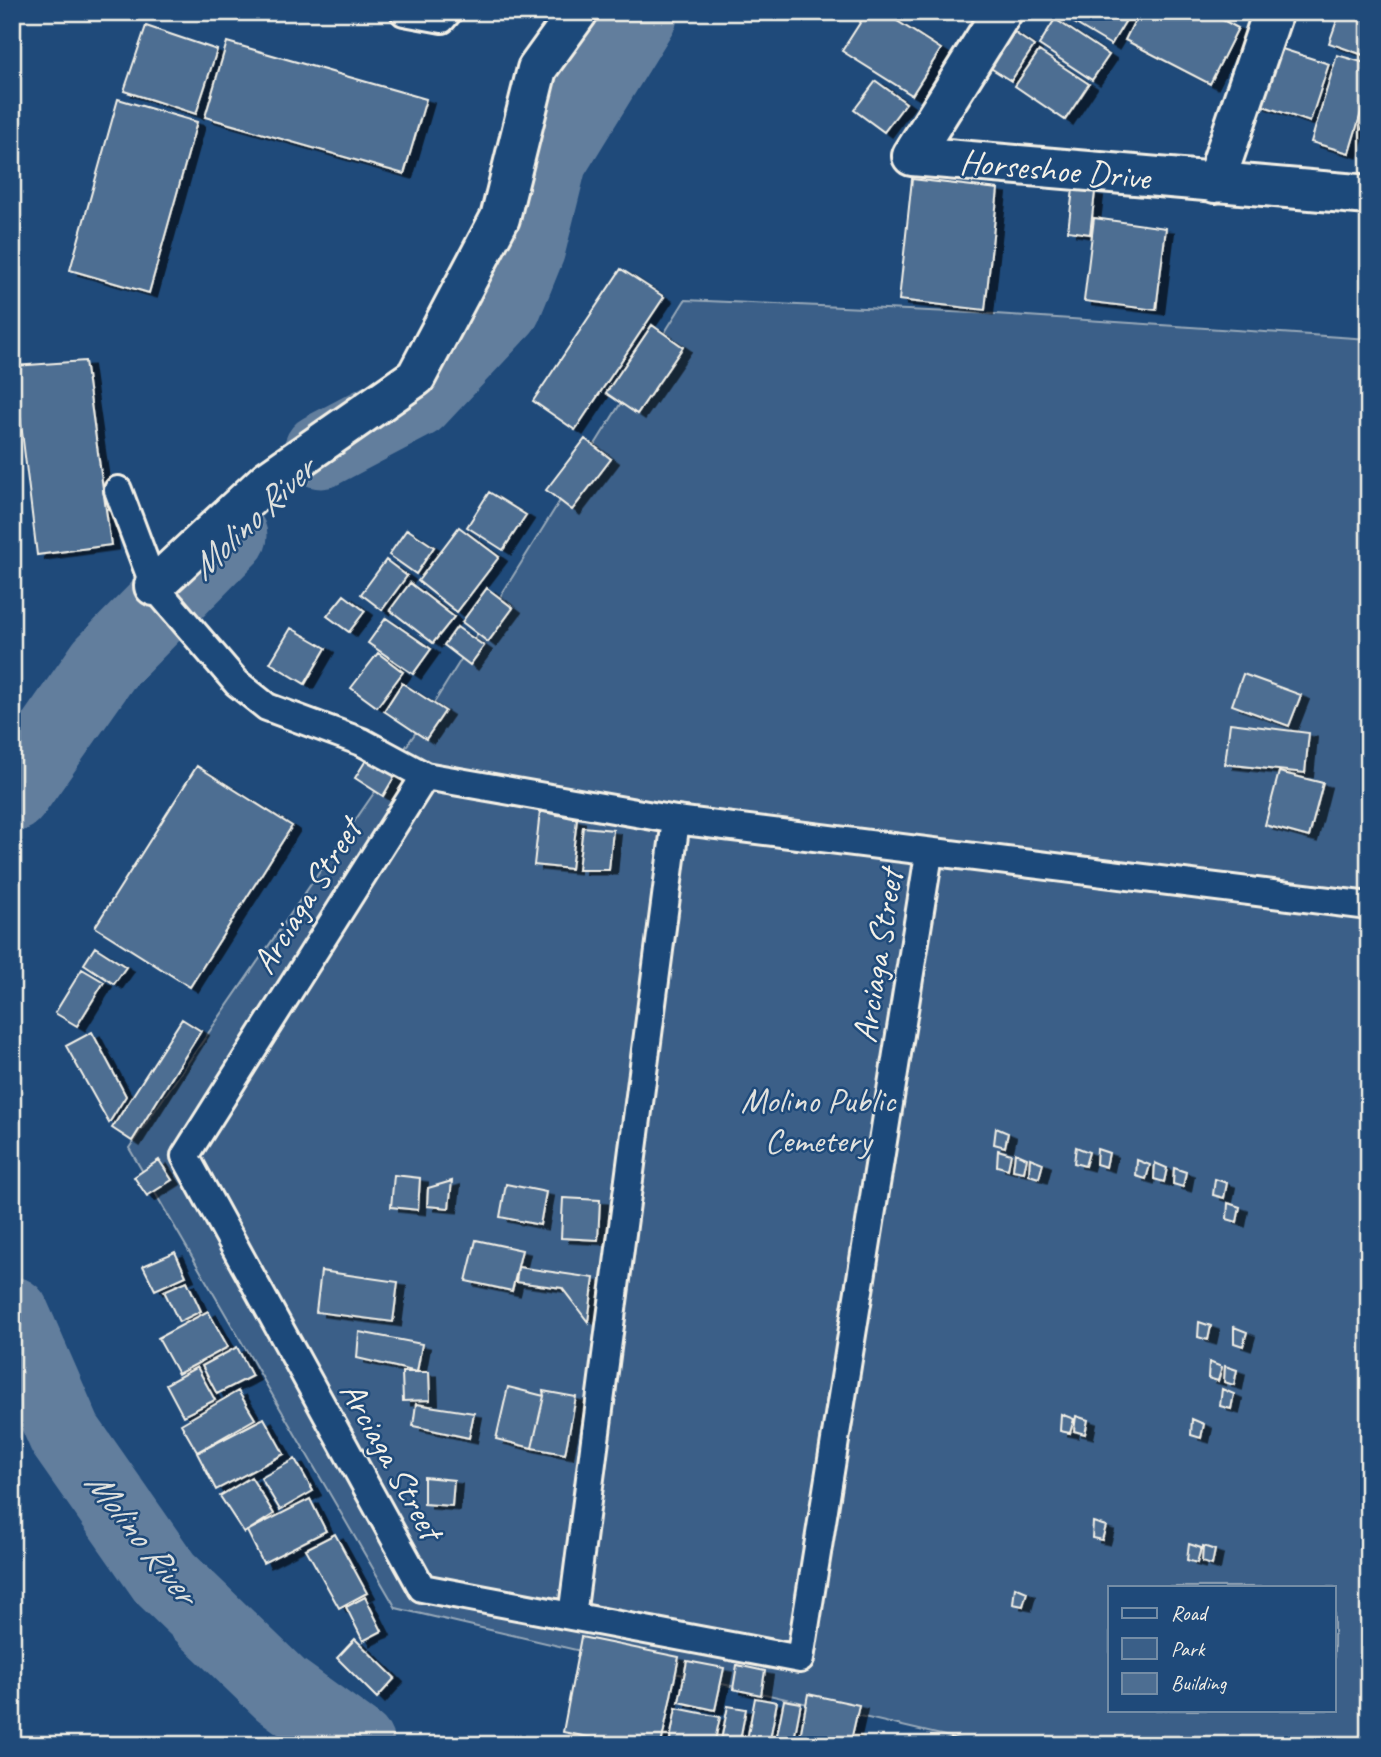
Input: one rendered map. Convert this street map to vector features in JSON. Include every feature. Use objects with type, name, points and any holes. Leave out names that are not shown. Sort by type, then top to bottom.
[{"type":"street","points":[[154,586],[268,480],[416,377],[500,218],[537,69],[578,12]]},
{"type":"street","name":"Horseshoe Drive","points":[[1002,12],[912,156],[1369,195]]},
{"type":"street","points":[[1215,183],[1273,12]]},
{"type":"lane","points":[[404,12],[442,19],[448,12]]},
{"type":"lane","points":[[118,491],[154,586],[237,683],[267,706],[362,742],[425,776]]},
{"type":"lane","name":"Arciaga Street","points":[[929,854],[800,1659],[422,1588],[184,1156],[425,776],[676,820],[929,854],[1369,906]]},
{"type":"lane","points":[[572,1616],[676,820]]},
{"type":"green space","name":"Molino Public Cemetery","points":[[685,300],[995,314],[1369,339],[1369,1745],[984,1745],[396,1608],[129,1148],[414,735]]},
{"type":"building","points":[[867,12],[883,12],[941,49],[912,95],[842,51]]},
{"type":"building","points":[[1056,12],[1131,12],[1111,45]]},
{"type":"building","points":[[1139,12],[1208,12],[1238,28],[1210,84],[1125,40]]},
{"type":"building","points":[[1340,12],[1369,12],[1369,57],[1329,43]]},
{"type":"building","points":[[1055,19],[1109,55],[1092,80],[1039,45]]},
{"type":"building","points":[[1002,24],[1034,46],[1011,81],[978,60]]},
{"type":"building","points":[[146,26],[217,50],[196,114],[124,91]]},
{"type":"building","points":[[227,42],[426,99],[404,174],[205,117]]},
{"type":"building","points":[[1276,47],[1329,64],[1310,122],[1258,104]]},
{"type":"building","points":[[1039,51],[1089,84],[1065,120],[1015,86]]},
{"type":"building","points":[[1337,55],[1369,64],[1369,86],[1349,153],[1311,142]]},
{"type":"building","points":[[876,81],[906,103],[884,132],[854,110]]},
{"type":"building","points":[[118,99],[197,122],[149,293],[70,270]]},
{"type":"building","points":[[1369,105],[1369,131],[1362,129]]},
{"type":"building","points":[[912,179],[998,189],[985,310],[899,300]]},
{"type":"building","points":[[1073,189],[1095,192],[1090,234],[1068,231]]},
{"type":"building","points":[[1094,218],[1166,228],[1156,310],[1084,301]]},
{"type":"building","points":[[621,269],[664,297],[575,430],[533,401]]},
{"type":"building","points":[[652,325],[683,347],[637,414],[606,393]]},
{"type":"building","points":[[85,361],[111,545],[37,555],[14,366]]},
{"type":"building","points":[[585,439],[611,459],[572,510],[546,490]]},
{"type":"building","points":[[489,492],[526,515],[503,550],[467,527]]},
{"type":"building","points":[[459,527],[499,557],[457,612],[418,581]]},
{"type":"building","points":[[407,529],[434,547],[416,574],[389,555]]},
{"type":"building","points":[[386,560],[407,576],[382,610],[361,594]]},
{"type":"building","points":[[410,583],[454,617],[433,643],[390,610]]},
{"type":"building","points":[[487,588],[513,608],[488,642],[462,622]]},
{"type":"building","points":[[344,595],[365,611],[349,632],[327,616]]},
{"type":"building","points":[[386,618],[431,649],[413,674],[368,643]]},
{"type":"building","points":[[457,627],[484,646],[470,665],[444,645]]},
{"type":"building","points":[[291,628],[326,648],[305,684],[270,663]]},
{"type":"building","points":[[378,653],[403,672],[377,707],[351,688]]},
{"type":"building","points":[[1243,674],[1301,695],[1289,726],[1232,705]]},
{"type":"building","points":[[402,683],[445,711],[426,739],[384,711]]},
{"type":"building","points":[[1230,723],[1309,733],[1305,773],[1225,764]]},
{"type":"building","points":[[368,757],[396,774],[383,796],[355,778]]},
{"type":"building","points":[[197,766],[292,826],[190,987],[95,927]]},
{"type":"building","points":[[1279,772],[1323,783],[1309,837],[1265,825]]},
{"type":"building","points":[[540,811],[577,819],[571,869],[534,865]]},
{"type":"building","points":[[583,827],[613,830],[609,870],[578,870]]},
{"type":"building","points":[[95,947],[126,967],[114,984],[84,964]]},
{"type":"building","points":[[82,969],[104,982],[77,1026],[55,1013]]},
{"type":"building","points":[[182,1019],[201,1031],[132,1141],[112,1128]]},
{"type":"building","points":[[92,1032],[126,1096],[109,1123],[66,1046]]},
{"type":"building","points":[[996,1128],[1008,1133],[1005,1147],[994,1144]]},
{"type":"building","points":[[1076,1147],[1089,1152],[1085,1166],[1074,1163]]},
{"type":"building","points":[[1097,1149],[1109,1153],[1106,1167],[1096,1164]]},
{"type":"building","points":[[998,1150],[1011,1154],[1008,1169],[997,1166]]},
{"type":"building","points":[[1015,1153],[1027,1158],[1024,1172],[1013,1170]]},
{"type":"building","points":[[1030,1158],[1043,1163],[1039,1178],[1029,1175]]},
{"type":"building","points":[[159,1160],[172,1180],[147,1196],[134,1177]]},
{"type":"building","points":[[1137,1160],[1150,1165],[1146,1179],[1136,1176]]},
{"type":"building","points":[[1155,1163],[1167,1168],[1164,1182],[1154,1179]]},
{"type":"building","points":[[1174,1168],[1186,1172],[1183,1187],[1173,1184]]},
{"type":"building","points":[[394,1175],[420,1178],[418,1210],[391,1207]]},
{"type":"building","points":[[1215,1179],[1227,1183],[1224,1198],[1213,1195]]},
{"type":"building","points":[[452,1181],[449,1208],[427,1206],[428,1188]]},
{"type":"building","points":[[506,1184],[546,1192],[540,1225],[500,1217]]},
{"type":"building","points":[[563,1198],[600,1200],[598,1240],[561,1238]]},
{"type":"building","points":[[1228,1203],[1240,1207],[1237,1222],[1227,1219]]},
{"type":"building","points":[[476,1240],[522,1250],[512,1291],[466,1281]]},
{"type":"building","points":[[175,1252],[186,1276],[155,1290],[143,1266]]},
{"type":"building","points":[[518,1267],[594,1278],[588,1322],[562,1288],[516,1282]]},
{"type":"building","points":[[321,1271],[398,1282],[393,1322],[316,1312]]},
{"type":"building","points":[[187,1281],[201,1311],[179,1322],[164,1291]]},
{"type":"building","points":[[208,1311],[228,1347],[178,1374],[158,1338]]},
{"type":"building","points":[[1199,1322],[1211,1326],[1208,1340],[1198,1337]]},
{"type":"building","points":[[1234,1327],[1247,1332],[1243,1346],[1234,1343]]},
{"type":"building","points":[[359,1332],[422,1344],[417,1372],[357,1358]]},
{"type":"building","points":[[237,1347],[252,1376],[217,1394],[202,1366]]},
{"type":"building","points":[[1209,1362],[1222,1367],[1218,1381],[1208,1378]]},
{"type":"building","points":[[1225,1366],[1237,1370],[1234,1385],[1224,1382]]},
{"type":"building","points":[[197,1367],[215,1400],[183,1416],[166,1384]]},
{"type":"building","points":[[402,1372],[429,1372],[430,1400],[403,1401]]},
{"type":"building","points":[[508,1387],[544,1396],[532,1448],[496,1439]]},
{"type":"building","points":[[1222,1389],[1234,1394],[1231,1409],[1220,1406]]},
{"type":"building","points":[[238,1391],[255,1419],[197,1452],[181,1424]]},
{"type":"building","points":[[543,1391],[576,1397],[565,1454],[532,1448]]},
{"type":"building","points":[[416,1404],[474,1413],[469,1438],[413,1426]]},
{"type":"building","points":[[1061,1414],[1074,1419],[1070,1433],[1060,1431]]},
{"type":"building","points":[[1076,1416],[1088,1420],[1085,1434],[1074,1431]]},
{"type":"building","points":[[264,1418],[284,1454],[216,1490],[197,1453]]},
{"type":"building","points":[[1192,1419],[1204,1424],[1201,1438],[1191,1435]]},
{"type":"building","points":[[295,1459],[313,1491],[280,1510],[261,1478]]},
{"type":"building","points":[[251,1477],[274,1514],[244,1533],[220,1496]]},
{"type":"building","points":[[424,1477],[454,1480],[452,1506],[424,1504]]},
{"type":"building","points":[[310,1499],[326,1531],[263,1563],[247,1531]]},
{"type":"building","points":[[1093,1522],[1106,1526],[1102,1540],[1092,1538]]},
{"type":"building","points":[[335,1534],[367,1593],[339,1608],[306,1549]]},
{"type":"building","points":[[1189,1544],[1201,1548],[1197,1563],[1187,1560]]},
{"type":"building","points":[[1203,1546],[1215,1550],[1212,1565],[1202,1562]]},
{"type":"building","points":[[1015,1587],[1027,1592],[1023,1606],[1013,1604]]},
{"type":"building","points":[[365,1597],[382,1631],[363,1641],[346,1607]]},
{"type":"building","points":[[581,1637],[679,1657],[661,1745],[627,1745],[563,1732]]},
{"type":"building","points":[[355,1639],[395,1678],[377,1698],[337,1658]]},
{"type":"building","points":[[687,1661],[724,1668],[715,1710],[679,1702]]},
{"type":"building","points":[[737,1665],[765,1671],[761,1695],[733,1689]]},
{"type":"building","points":[[808,1694],[859,1705],[850,1745],[800,1737]]},
{"type":"building","points":[[755,1698],[777,1702],[769,1745],[746,1745]]},
{"type":"building","points":[[784,1700],[801,1703],[793,1745],[775,1745]]},
{"type":"building","points":[[728,1706],[746,1709],[739,1745],[720,1745]]},
{"type":"building","points":[[676,1708],[720,1717],[714,1745],[669,1745]]},
{"type":"building","points":[[800,1737],[839,1745],[799,1745]]},
{"type":"building","points":[[951,1738],[983,1745],[949,1745]]},
{"type":"waterway","name":"Molino River","points":[[321,451],[416,401],[504,307],[528,248],[550,160],[641,12]]},
{"type":"waterway","name":"Molino River","points":[[12,795],[104,664],[230,536]]},
{"type":"waterway","name":"Molino River","points":[[12,1314],[65,1435],[165,1578],[281,1690],[357,1745]]}]
